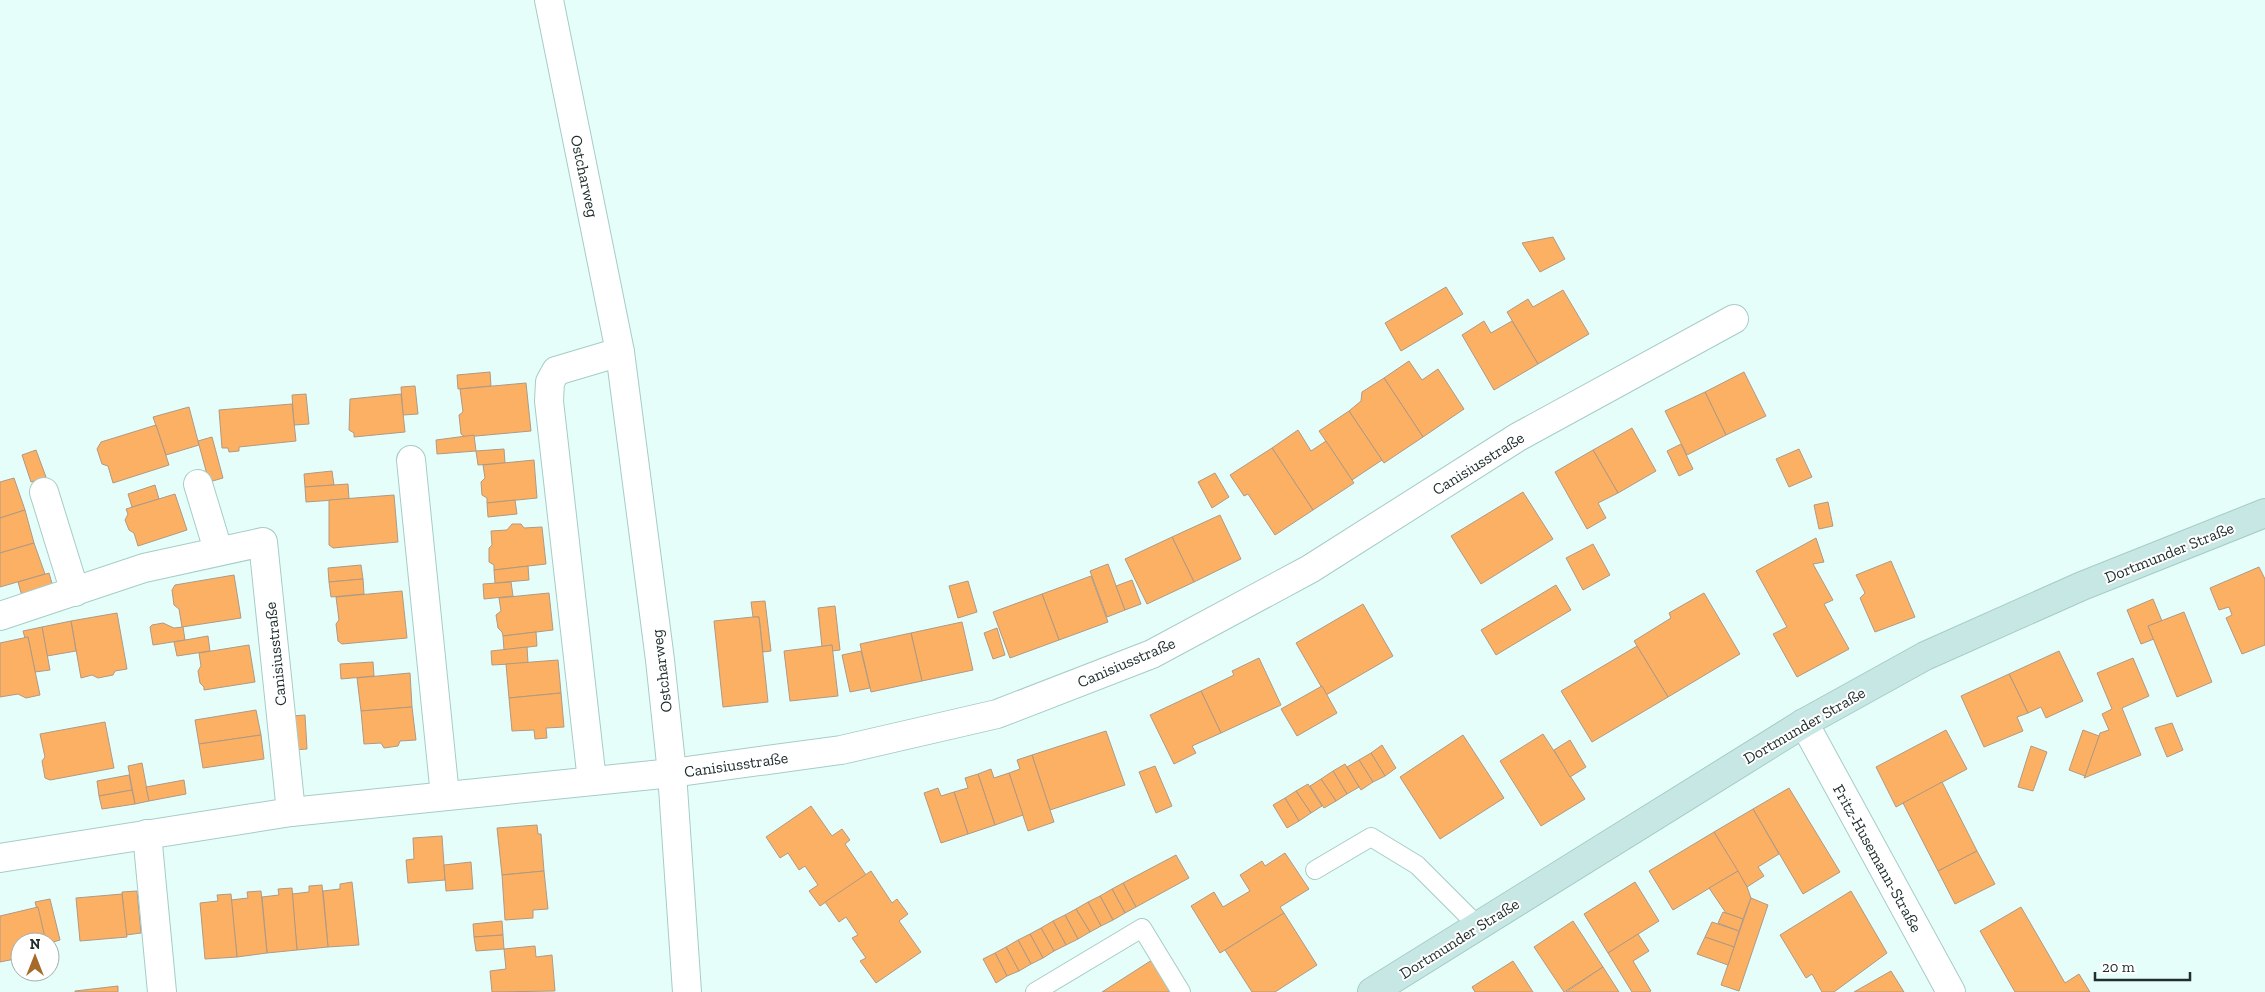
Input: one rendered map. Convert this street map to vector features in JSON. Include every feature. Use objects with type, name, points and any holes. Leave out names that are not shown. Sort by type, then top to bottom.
[{"type":"main road","name":"Dortmunder Straße","points":[[1372,992],[1804,723],[1925,656],[2082,586],[2265,513]]},
{"type":"street","name":"Ostcharweg","points":[[548,0],[620,352],[660,660],[672,773],[687,992]]},
{"type":"street","name":"Canisiusstraße","points":[[0,858],[291,812],[672,773],[841,750],[997,714],[1152,654],[1310,569],[1518,436],[1734,320]]},
{"type":"street","points":[[592,781],[549,400],[550,382],[556,371],[620,352]]},
{"type":"street","points":[[411,460],[445,796]]},
{"type":"street","points":[[198,484],[218,550]]},
{"type":"street","points":[[44,492],[75,592]]},
{"type":"street","name":"Canisiusstraße","points":[[0,616],[144,568],[218,550],[263,542],[291,812]]},
{"type":"street","name":"Fritz-Husemann-Straße","points":[[1804,723],[1951,992]]},
{"type":"street","points":[[147,834],[162,992]]},
{"type":"lane","points":[[1316,870],[1370,837],[1417,865],[1478,926]]},
{"type":"lane","points":[[1035,992],[1142,928],[1181,992]]},
{"type":"building","points":[[1553,237],[1565,259],[1540,272],[1522,243]]},
{"type":"building","points":[[1446,287],[1463,314],[1401,351],[1385,323]]},
{"type":"building","points":[[1563,290],[1589,334],[1538,364],[1507,312],[1528,299],[1533,307]]},
{"type":"building","points":[[1484,321],[1491,333],[1512,321],[1538,364],[1494,390],[1462,335]]},
{"type":"building","points":[[1409,361],[1422,380],[1438,369],[1464,409],[1423,437],[1384,378]]},
{"type":"building","points":[[490,372],[491,386],[458,389],[457,375]]},
{"type":"building","points":[[1744,372],[1766,416],[1726,435],[1705,392]]},
{"type":"building","points":[[1384,378],[1423,437],[1384,463],[1349,411],[1361,401],[1362,392]]},
{"type":"building","points":[[526,383],[531,431],[465,437],[461,434],[459,415],[463,412],[460,389]]},
{"type":"building","points":[[415,386],[418,414],[403,415],[401,387]]},
{"type":"building","points":[[1705,392],[1726,435],[1687,455],[1665,411]]},
{"type":"building","points":[[306,394],[309,424],[294,425],[292,395]]},
{"type":"building","points":[[401,394],[405,432],[354,437],[354,433],[349,430],[350,399]]},
{"type":"building","points":[[292,404],[296,441],[239,447],[239,451],[229,452],[228,448],[222,448],[219,410]]},
{"type":"building","points":[[189,407],[199,445],[166,455],[153,417]]},
{"type":"building","points":[[1349,411],[1382,460],[1352,480],[1319,431]]},
{"type":"building","points":[[156,425],[169,465],[113,483],[108,466],[102,464],[97,449],[101,442]]},
{"type":"building","points":[[1632,428],[1656,471],[1618,493],[1593,450]]},
{"type":"building","points":[[1298,430],[1311,451],[1326,441],[1354,483],[1313,510],[1272,448]]},
{"type":"building","points":[[474,435],[476,451],[437,454],[436,440]]},
{"type":"building","points":[[212,437],[223,478],[209,482],[198,441]]},
{"type":"building","points":[[1681,444],[1693,469],[1679,476],[1667,451]]},
{"type":"building","points":[[1272,448],[1313,510],[1275,535],[1248,494],[1244,496],[1230,475]]},
{"type":"building","points":[[504,449],[505,463],[478,465],[476,451]]},
{"type":"building","points":[[1799,449],[1812,477],[1789,487],[1776,459]]},
{"type":"building","points":[[36,450],[46,477],[31,482],[22,455]]},
{"type":"building","points":[[1593,450],[1618,493],[1598,503],[1606,518],[1587,529],[1555,472]]},
{"type":"building","points":[[534,460],[537,498],[487,503],[487,498],[482,495],[481,482],[485,478],[483,465]]},
{"type":"building","points":[[332,471],[334,485],[305,487],[304,474]]},
{"type":"building","points":[[1215,473],[1229,497],[1212,508],[1198,482]]},
{"type":"building","points":[[14,478],[25,510],[0,518],[0,482]]},
{"type":"building","points":[[348,484],[349,499],[306,502],[305,487]]},
{"type":"building","points":[[155,485],[159,499],[132,507],[128,494]]},
{"type":"building","points":[[1523,492],[1553,539],[1481,584],[1451,536]]},
{"type":"building","points":[[175,494],[187,530],[138,546],[134,533],[129,530],[125,520],[128,514],[126,509]]},
{"type":"building","points":[[394,495],[398,542],[333,548],[329,545],[329,500]]},
{"type":"building","points":[[515,500],[517,514],[488,517],[487,503]]},
{"type":"building","points":[[1828,502],[1833,526],[1819,529],[1814,505]]},
{"type":"building","points":[[25,510],[34,543],[0,553],[0,518]]},
{"type":"building","points":[[1220,515],[1241,559],[1194,582],[1172,537]]},
{"type":"building","points":[[512,524],[521,524],[524,528],[542,527],[546,564],[494,570],[494,565],[489,562],[489,548],[492,545],[491,531],[507,530]]},
{"type":"building","points":[[1172,537],[1194,582],[1147,604],[1125,559]]},
{"type":"building","points":[[1816,538],[1824,562],[1813,564],[1833,600],[1824,604],[1849,649],[1797,677],[1773,634],[1787,627],[1756,571]]},
{"type":"building","points":[[34,543],[45,574],[0,587],[0,553]]},
{"type":"building","points":[[1593,544],[1610,575],[1583,590],[1566,558]]},
{"type":"building","points":[[1891,561],[1915,617],[1875,632],[1860,598],[1865,593],[1856,575]]},
{"type":"building","points":[[1108,564],[1125,610],[1107,617],[1090,571]]},
{"type":"building","points":[[361,565],[363,579],[329,582],[328,568]]},
{"type":"building","points":[[528,566],[529,580],[495,583],[494,570]]},
{"type":"building","points":[[2259,567],[2265,579],[2265,645],[2242,654],[2226,618],[2232,615],[2229,607],[2219,610],[2210,588]]},
{"type":"building","points":[[49,573],[53,587],[22,596],[18,582]]},
{"type":"building","points":[[234,575],[241,618],[182,627],[179,609],[174,605],[172,590],[175,585]]},
{"type":"building","points":[[1091,576],[1108,622],[1059,640],[1042,594]]},
{"type":"building","points":[[363,579],[364,594],[331,597],[329,582]]},
{"type":"building","points":[[1132,580],[1141,604],[1125,610],[1116,586]]},
{"type":"building","points":[[968,581],[977,612],[958,618],[949,586]]},
{"type":"building","points":[[511,582],[513,596],[484,599],[483,584]]},
{"type":"building","points":[[1556,585],[1571,610],[1496,655],[1481,630]]},
{"type":"building","points":[[402,591],[407,638],[342,644],[338,641],[336,624],[339,620],[336,597]]},
{"type":"building","points":[[549,593],[553,630],[503,636],[498,628],[496,615],[501,611],[499,598]]},
{"type":"building","points":[[1704,593],[1740,654],[1668,697],[1634,641],[1671,618],[1669,613]]},
{"type":"building","points":[[1042,594],[1059,640],[1010,658],[993,612]]},
{"type":"building","points":[[2153,599],[2162,621],[2148,626],[2154,639],[2141,644],[2127,610]]},
{"type":"building","points":[[765,601],[771,651],[763,652],[759,617],[753,617],[751,602]]},
{"type":"building","points":[[1363,604],[1393,656],[1326,695],[1296,643]]},
{"type":"building","points":[[835,606],[840,650],[832,651],[832,645],[822,647],[818,608]]},
{"type":"building","points":[[2184,612],[2212,682],[2177,697],[2148,626]]},
{"type":"building","points":[[117,613],[127,669],[115,671],[113,675],[98,678],[92,675],[81,678],[71,621]]},
{"type":"building","points":[[759,617],[768,702],[723,707],[714,621]]},
{"type":"building","points":[[71,621],[76,651],[47,656],[42,627]]},
{"type":"building","points":[[962,622],[973,670],[922,681],[911,633]]},
{"type":"building","points":[[163,623],[174,628],[183,627],[185,640],[153,645],[150,627]]},
{"type":"building","points":[[42,627],[50,670],[35,672],[28,637],[25,638],[23,631]]},
{"type":"building","points":[[997,628],[1005,655],[993,659],[984,633]]},
{"type":"building","points":[[536,632],[537,646],[504,650],[503,636]]},
{"type":"building","points":[[911,633],[922,681],[871,692],[860,644]]},
{"type":"building","points":[[208,636],[210,651],[177,656],[174,642]]},
{"type":"building","points":[[28,637],[40,695],[26,698],[18,694],[0,697],[0,643]]},
{"type":"building","points":[[249,645],[255,682],[204,690],[200,683],[198,671],[201,666],[199,653]]},
{"type":"building","points":[[832,645],[838,696],[790,701],[784,651]]},
{"type":"building","points":[[1637,646],[1668,697],[1592,742],[1561,691]]},
{"type":"building","points":[[527,647],[528,663],[492,665],[491,651]]},
{"type":"building","points":[[861,651],[870,688],[850,692],[842,655]]},
{"type":"building","points":[[2059,651],[2083,701],[2046,718],[2041,707],[2028,713],[2009,674]]},
{"type":"building","points":[[1259,658],[1281,705],[1221,733],[1201,691],[1234,675],[1232,671]]},
{"type":"building","points":[[2133,658],[2149,696],[2122,708],[2141,755],[2084,778],[2100,733],[2109,730],[2102,714],[2112,709],[2097,673]]},
{"type":"building","points":[[558,660],[561,693],[509,698],[506,664]]},
{"type":"building","points":[[373,662],[374,676],[341,679],[340,664]]},
{"type":"building","points":[[410,673],[412,707],[361,711],[357,678]]},
{"type":"building","points":[[2009,674],[2028,713],[2017,717],[2023,731],[1984,747],[1961,696]]},
{"type":"building","points":[[1322,686],[1337,713],[1297,736],[1281,709]]},
{"type":"building","points":[[1201,691],[1221,733],[1192,746],[1196,753],[1174,764],[1150,715]]},
{"type":"building","points":[[561,693],[564,727],[546,728],[547,738],[535,739],[534,730],[512,731],[509,698]]},
{"type":"building","points":[[412,707],[416,740],[400,741],[398,746],[384,748],[381,743],[364,744],[361,711]]},
{"type":"building","points":[[256,710],[261,735],[199,744],[195,720]]},
{"type":"building","points":[[305,715],[307,749],[294,750],[292,716]]},
{"type":"building","points":[[105,722],[114,768],[50,780],[45,778],[42,761],[45,757],[40,734]]},
{"type":"building","points":[[2172,723],[2183,750],[2167,757],[2155,728]]},
{"type":"building","points":[[1946,730],[1967,769],[1896,807],[1876,767]]},
{"type":"building","points":[[2083,730],[2099,736],[2085,776],[2069,770]]},
{"type":"building","points":[[1106,731],[1125,785],[1050,810],[1032,755]]},
{"type":"building","points":[[1543,734],[1585,799],[1541,826],[1500,761]]},
{"type":"building","points":[[261,735],[264,759],[203,768],[199,744]]},
{"type":"building","points":[[1463,735],[1504,798],[1440,839],[1400,777]]},
{"type":"building","points":[[1570,740],[1586,767],[1570,777],[1554,750]]},
{"type":"building","points":[[1382,745],[1396,768],[1385,776],[1371,753]]},
{"type":"building","points":[[2031,746],[2047,752],[2033,791],[2018,787]]},
{"type":"building","points":[[1371,753],[1385,776],[1373,782],[1359,760]]},
{"type":"building","points":[[1032,755],[1054,822],[1028,831],[1009,773],[1020,769],[1017,760]]},
{"type":"building","points":[[1359,760],[1373,782],[1361,790],[1347,767]]},
{"type":"building","points":[[142,763],[149,801],[135,804],[128,766]]},
{"type":"building","points":[[1345,764],[1359,787],[1347,794],[1333,771]]},
{"type":"building","points":[[1155,766],[1172,806],[1156,813],[1139,772]]},
{"type":"building","points":[[991,769],[994,778],[1009,773],[1023,815],[995,825],[978,774]]},
{"type":"building","points":[[1333,771],[1347,794],[1336,801],[1321,779]]},
{"type":"building","points":[[978,774],[995,825],[968,834],[954,792],[968,788],[965,778]]},
{"type":"building","points":[[129,775],[132,790],[99,796],[97,781]]},
{"type":"building","points":[[1321,779],[1336,801],[1324,808],[1310,786]]},
{"type":"building","points":[[184,780],[186,794],[149,801],[146,787]]},
{"type":"building","points":[[1942,782],[1977,851],[1938,871],[1903,803]]},
{"type":"building","points":[[1308,784],[1322,806],[1311,813],[1296,791]]},
{"type":"building","points":[[938,788],[941,796],[954,792],[968,834],[941,843],[924,793]]},
{"type":"building","points":[[1789,788],[1840,872],[1803,894],[1753,809]]},
{"type":"building","points":[[132,790],[135,804],[102,809],[99,796]]},
{"type":"building","points":[[1296,791],[1311,813],[1299,821],[1285,798]]},
{"type":"building","points":[[1285,798],[1299,821],[1287,828],[1273,805]]},
{"type":"building","points":[[811,806],[832,836],[842,829],[850,840],[845,844],[866,875],[820,906],[809,891],[818,885],[805,866],[799,870],[788,853],[780,858],[766,837]]},
{"type":"building","points":[[1753,809],[1779,854],[1758,867],[1764,876],[1747,887],[1714,832]]},
{"type":"building","points":[[537,825],[538,834],[541,834],[544,871],[502,875],[497,828]]},
{"type":"building","points":[[1714,832],[1738,871],[1673,910],[1649,871]]},
{"type":"building","points":[[442,836],[445,880],[408,883],[406,860],[414,859],[413,838]]},
{"type":"building","points":[[1977,851],[1995,884],[1955,904],[1938,871]]},
{"type":"building","points":[[1285,853],[1309,889],[1280,907],[1284,913],[1220,953],[1191,906],[1214,892],[1223,907],[1250,891],[1240,875],[1262,861],[1265,866]]},
{"type":"building","points":[[1176,855],[1189,878],[1136,907],[1123,883]]},
{"type":"building","points":[[471,862],[473,889],[446,891],[444,865]]},
{"type":"building","points":[[544,871],[548,909],[533,910],[533,918],[505,920],[502,875]]},
{"type":"building","points":[[871,871],[892,903],[897,899],[908,914],[899,921],[921,952],[876,983],[860,961],[866,958],[852,938],[858,935],[846,917],[839,922],[825,902]]},
{"type":"building","points":[[1738,871],[1751,898],[1743,919],[1726,913],[1709,888]]},
{"type":"building","points":[[352,882],[359,945],[328,947],[323,891],[340,889],[340,884]]},
{"type":"building","points":[[1635,882],[1659,921],[1608,953],[1584,914]]},
{"type":"building","points":[[1123,883],[1136,907],[1125,913],[1112,889]]},
{"type":"building","points":[[322,885],[328,947],[297,950],[292,894],[309,892],[309,886]]},
{"type":"building","points":[[292,888],[297,950],[267,953],[262,897],[279,895],[278,889]]},
{"type":"building","points":[[1112,889],[1125,913],[1113,920],[1100,896]]},
{"type":"building","points":[[137,891],[141,933],[126,935],[122,892]]},
{"type":"building","points":[[261,891],[267,953],[237,957],[231,900],[248,898],[247,892]]},
{"type":"building","points":[[1851,891],[1887,953],[1834,992],[1822,992],[1812,974],[1806,978],[1780,935]]},
{"type":"building","points":[[122,894],[127,937],[80,941],[76,898]]},
{"type":"building","points":[[231,894],[237,957],[205,959],[200,903],[218,901],[217,895]]},
{"type":"building","points":[[1100,896],[1113,920],[1101,926],[1088,902]]},
{"type":"building","points":[[1751,898],[1768,905],[1739,991],[1721,985]]},
{"type":"building","points":[[50,899],[58,932],[43,932],[35,902]]},
{"type":"building","points":[[1088,902],[1101,926],[1090,932],[1076,909]]},
{"type":"building","points":[[38,907],[44,932],[10,932],[10,960],[0,962],[0,916]]},
{"type":"building","points":[[2021,907],[2065,983],[2079,974],[2090,992],[2015,992],[1980,931]]},
{"type":"building","points":[[1076,909],[1090,932],[1078,939],[1065,915]]},
{"type":"building","points":[[1723,912],[1743,919],[1739,931],[1718,923]]},
{"type":"building","points":[[1284,913],[1317,965],[1275,992],[1252,992],[1225,950]]},
{"type":"building","points":[[1065,915],[1078,939],[1066,945],[1053,921]]},
{"type":"building","points":[[502,921],[503,935],[474,937],[473,924]]},
{"type":"building","points":[[1053,921],[1066,945],[1054,951],[1041,928]]},
{"type":"building","points":[[1573,921],[1603,967],[1564,992],[1534,947]]},
{"type":"building","points":[[1712,922],[1739,931],[1734,947],[1705,937]]},
{"type":"building","points":[[1041,928],[1054,951],[1043,958],[1030,934]]},
{"type":"building","points":[[1030,934],[1043,958],[1031,964],[1018,940]]},
{"type":"building","points":[[1638,934],[1649,951],[1633,961],[1651,991],[1649,992],[1632,992],[1608,953]]},
{"type":"building","points":[[503,935],[504,949],[476,951],[474,937]]},
{"type":"building","points":[[1705,937],[1734,947],[1728,965],[1697,954]]},
{"type":"building","points":[[1018,940],[1031,964],[1019,971],[1006,947]]},
{"type":"building","points":[[535,946],[536,957],[552,955],[555,991],[492,992],[490,971],[506,969],[504,949]]},
{"type":"building","points":[[1006,947],[1019,971],[1007,976],[995,953]]},
{"type":"building","points":[[995,953],[1007,976],[996,983],[983,959]]},
{"type":"building","points":[[1152,960],[1172,992],[1102,992]]},
{"type":"building","points":[[1513,961],[1533,992],[1475,992],[1472,987]]},
{"type":"building","points":[[1603,967],[1619,992],[1566,992]]},
{"type":"building","points":[[1891,971],[1904,992],[1854,992]]},
{"type":"building","points":[[118,986],[118,992],[75,992],[75,991]]}]
